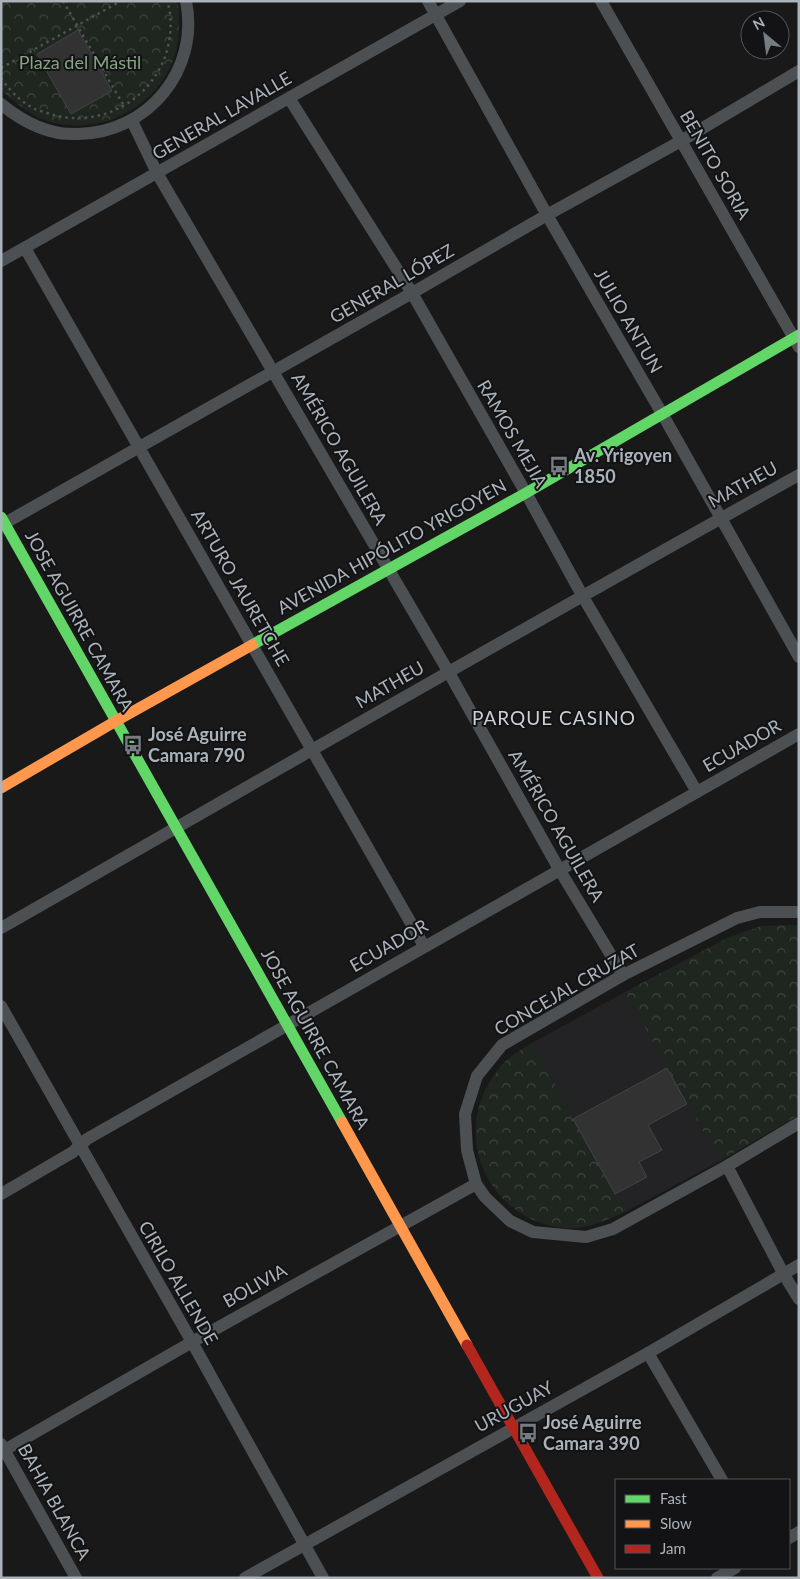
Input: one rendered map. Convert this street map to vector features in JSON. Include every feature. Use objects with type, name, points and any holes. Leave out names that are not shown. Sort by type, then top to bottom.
[{"type":"main road","name":"AVENIDA HIPÓLITO YRIGOYEN","points":[[1,788],[118,726],[255,649],[393,578],[528,497],[797,342]]},
{"type":"main road","name":"AVENIDA HIPÓLITO YRIGOYEN","points":[[255,649],[393,578],[528,497]]},
{"type":"main road","name":"JOSE AGUIRRE CAMARA","points":[[2,522],[177,828],[598,1578]]},
{"type":"main road","name":"AVENIDA HIPÓLITO YRIGOYEN","points":[[1,799],[118,726]]},
{"type":"street","points":[[1,104],[29,124],[60,134],[95,134],[115,129],[132,121],[161,97],[179,70],[188,37],[186,1]]},
{"type":"street","name":"JULIO ANTUN","points":[[428,1],[546,215],[665,419],[799,657]]},
{"type":"street","name":"GENERAL LAVALLE","points":[[1,261],[460,1]]},
{"type":"street","name":"BENITO SORIA","points":[[601,1],[797,342]]},
{"type":"street","name":"GENERAL LÓPEZ","points":[[2,522],[412,293],[799,71]]},
{"type":"street","name":"RAMOS MEJIA","points":[[289,98],[412,293],[582,595],[696,792]]},
{"type":"street","name":"AMÉRICO AGUILERA","points":[[132,121],[157,173],[274,370],[448,671],[559,869],[623,975]]},
{"type":"street","name":"ARTURO JAURETCHE","points":[[25,248],[424,946]]},
{"type":"street","name":"MATHEU","points":[[1,928],[313,751],[448,671],[799,475]]},
{"type":"street","name":"ECUADOR","points":[[1,1194],[73,1152],[86,1139],[799,734]]},
{"type":"street","name":"CONCEJAL CRUZAT","points":[[799,912],[760,912],[737,918],[623,975],[502,1045],[477,1076],[465,1114],[467,1150],[476,1184],[485,1197],[510,1221],[533,1232],[586,1237],[613,1229],[727,1166],[799,1123]]},
{"type":"street","name":"CIRILO ALLENDE","points":[[1,1006],[192,1342],[323,1578]]},
{"type":"street","points":[[727,1166],[783,1273],[799,1299]]},
{"type":"street","name":"BOLIVIA","points":[[2,1448],[476,1184]]},
{"type":"street","name":"URUGUAY","points":[[245,1578],[648,1353],[799,1265]]},
{"type":"street","points":[[648,1353],[721,1479]]},
{"type":"street","name":"BAHIA BLANCA","points":[[2,1448],[76,1578]]},
{"type":"street","points":[[717,1578],[733,1569]]},
{"type":"path","points":[[63,1],[132,121]]},
{"type":"path","points":[[1,68],[121,1]]},
{"type":"path","points":[[1,78],[12,92],[36,109],[63,118],[92,118],[120,109],[144,92],[161,68],[170,40],[171,11],[167,1]]},
{"type":"shaded area","points":[[625,992],[720,1161],[627,1211],[532,1043]]},
{"type":"green space","name":"Plaza del Mástil","points":[[1,1],[177,1],[179,28],[176,50],[168,71],[156,89],[140,104],[121,115],[100,123],[78,125],[47,121],[26,110],[1,90]]},
{"type":"green space","points":[[761,926],[799,926],[799,1115],[720,1161],[625,992],[729,937]]},
{"type":"green space","points":[[532,1043],[627,1211],[585,1227],[563,1228],[552,1226],[525,1216],[506,1202],[492,1185],[482,1165],[477,1145],[476,1123],[480,1102],[490,1082],[504,1063]]},
{"type":"building","points":[[78,30],[112,91],[71,114],[37,54]]},
{"type":"building","points":[[667,1068],[687,1104],[648,1125],[662,1150],[639,1162],[647,1177],[615,1194],[573,1119]]},
{"type":"traffic: fast","points":[[252,645],[526,493],[799,335]]},
{"type":"traffic: fast","points":[[1,517],[342,1122]]},
{"type":"traffic: slow","points":[[1,788],[252,645]]},
{"type":"traffic: slow","points":[[342,1122],[467,1345]]},
{"type":"traffic: jam","points":[[467,1345],[598,1578]]},
{"type":"place","name":"Av. Yrigoyen 1850","points":[[559,466]]},
{"type":"place","name":"José Aguirre Camara 790","points":[[133,745]]},
{"type":"place","name":"José Aguirre Camara 390","points":[[528,1433]]},
{"type":"district","name":"PARQUE CASINO","points":[[554,718]]}]
